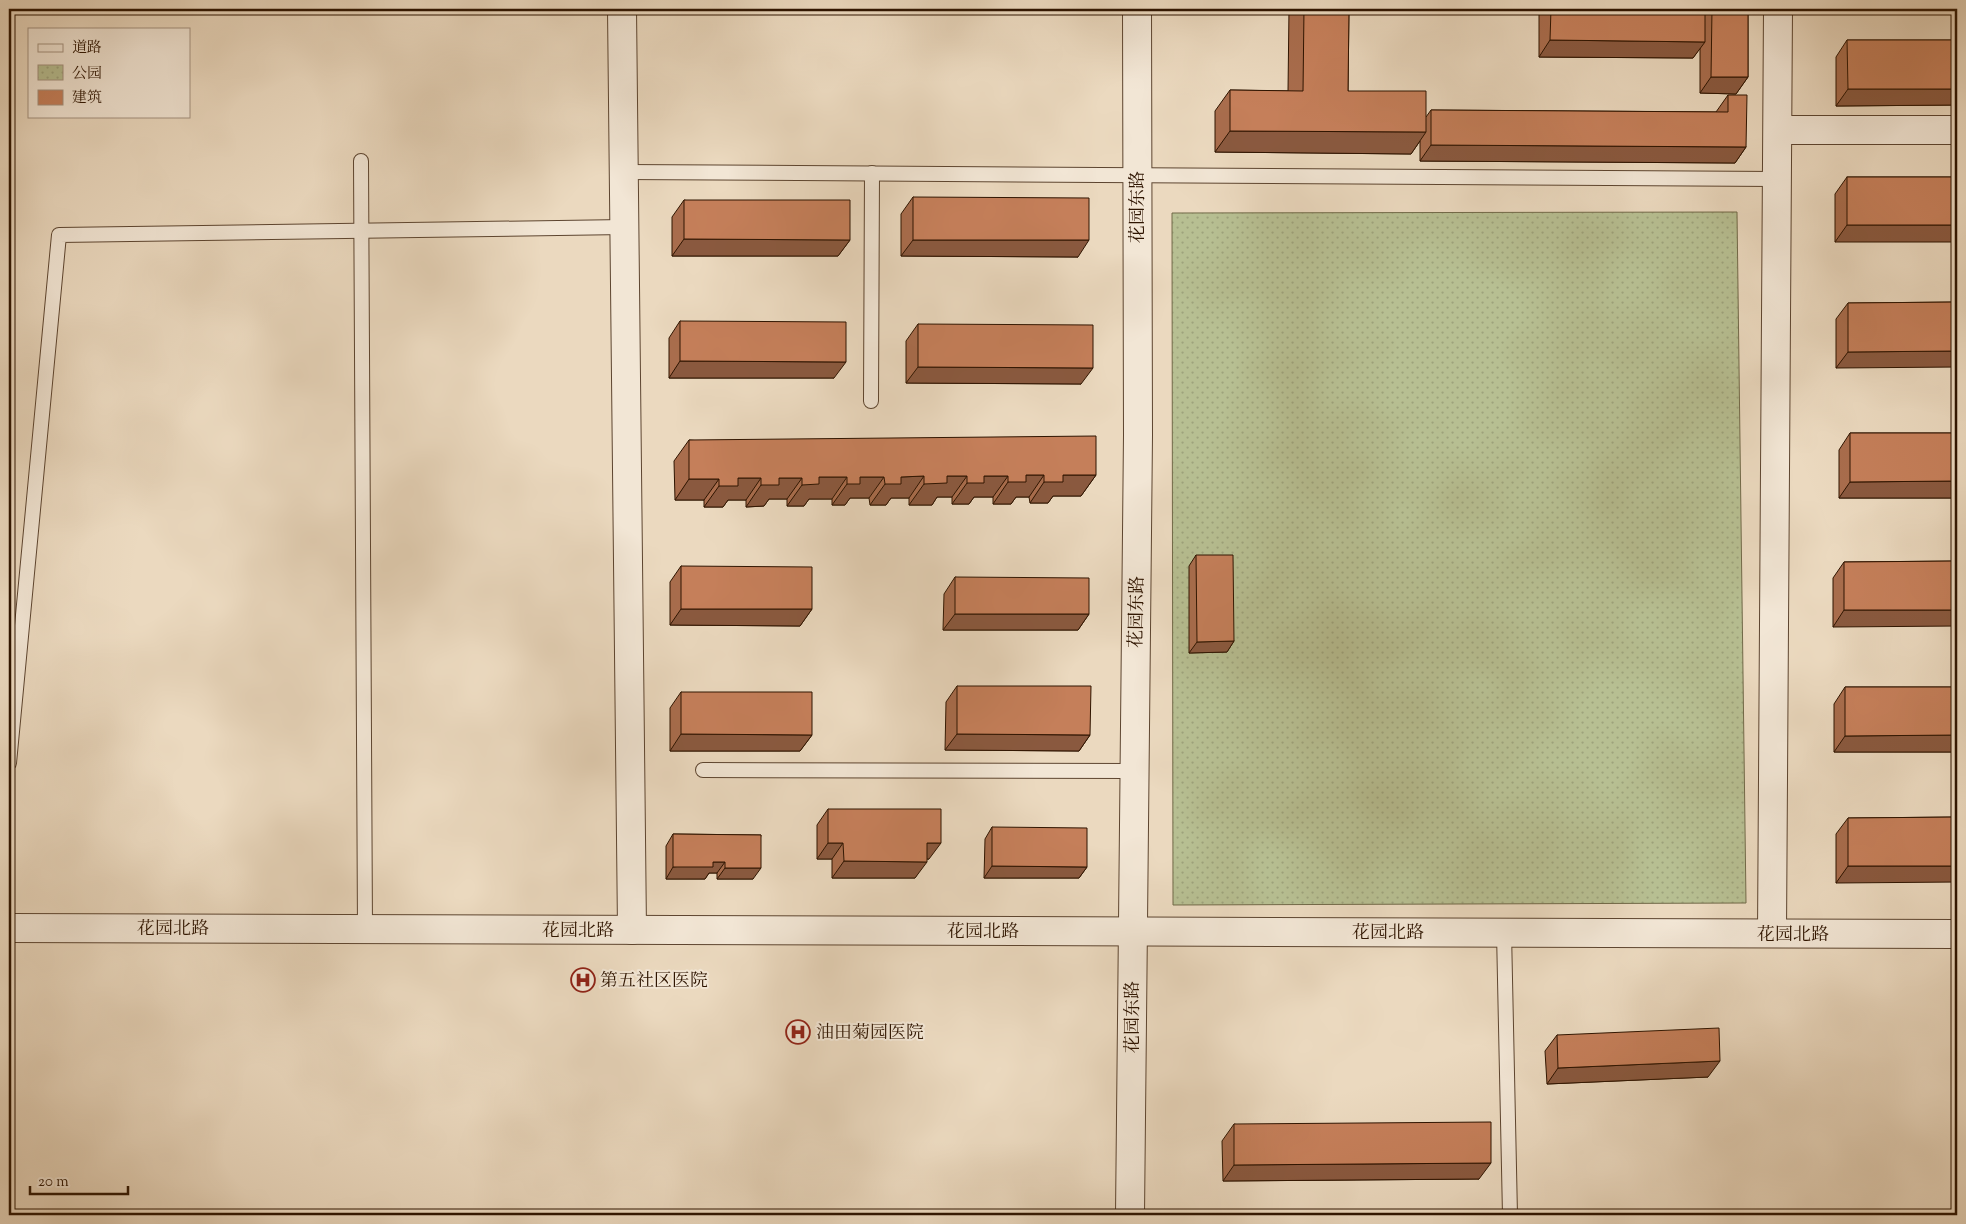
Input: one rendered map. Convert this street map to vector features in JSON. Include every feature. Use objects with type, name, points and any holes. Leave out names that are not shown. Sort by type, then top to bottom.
[{"type":"street","points":[[622,9],[632,930]]},
{"type":"street","name":"花园东路","points":[[1130,1215],[1138,436],[1137,9]]},
{"type":"street","points":[[1772,934],[1778,9]]},
{"type":"street","points":[[1778,130],[1957,130]]},
{"type":"street","name":"花园北路","points":[[9,928],[1957,934]]},
{"type":"lane","points":[[361,160],[365,929]]},
{"type":"lane","points":[[623,172],[1776,178]]},
{"type":"lane","points":[[871,401],[872,173]]},
{"type":"lane","points":[[9,763],[58,235],[625,227]]},
{"type":"lane","points":[[703,770],[1134,771]]},
{"type":"lane","points":[[1504,932],[1510,1215]]},
{"type":"green space","points":[[1737,212],[1746,903],[1173,905],[1172,213]]},
{"type":"building","points":[[1304,9],[1349,9],[1348,91],[1426,91],[1426,132],[1230,131],[1230,90],[1303,91]]},
{"type":"building","points":[[1551,9],[1705,9],[1705,42],[1550,40]]},
{"type":"building","points":[[1712,9],[1748,9],[1748,77],[1711,77]]},
{"type":"building","points":[[1847,40],[1957,40],[1957,89],[1848,89]]},
{"type":"building","points":[[1728,95],[1747,95],[1746,147],[1431,145],[1431,110],[1728,112]]},
{"type":"building","points":[[1847,177],[1957,177],[1957,225],[1847,225]]},
{"type":"building","points":[[913,197],[1089,198],[1089,240],[913,240]]},
{"type":"building","points":[[684,200],[850,200],[850,240],[684,239]]},
{"type":"building","points":[[1957,302],[1957,351],[1848,352],[1848,303]]},
{"type":"building","points":[[680,321],[846,322],[846,362],[680,361]]},
{"type":"building","points":[[918,324],[1093,325],[1093,368],[918,367]]},
{"type":"building","points":[[1850,433],[1957,433],[1957,481],[1850,482]]},
{"type":"building","points":[[1096,436],[1096,475],[1063,475],[1063,482],[1044,482],[1044,475],[1026,475],[1026,482],[1008,482],[1008,476],[984,476],[984,483],[967,483],[967,476],[947,476],[947,483],[924,484],[924,476],[901,477],[901,484],[885,484],[884,477],[860,477],[860,484],[847,484],[847,477],[819,477],[819,484],[802,485],[802,478],[779,478],[779,485],[761,485],[761,478],[738,478],[738,486],[719,486],[719,479],[689,479],[689,440]]},
{"type":"building","points":[[1196,555],[1233,555],[1234,641],[1197,642]]},
{"type":"building","points":[[1957,561],[1957,610],[1844,610],[1844,562]]},
{"type":"building","points":[[681,566],[812,567],[812,609],[681,609]]},
{"type":"building","points":[[955,577],[1089,578],[1089,614],[955,614]]},
{"type":"building","points":[[957,686],[1091,686],[1090,735],[957,734]]},
{"type":"building","points":[[1845,687],[1957,687],[1957,735],[1845,736]]},
{"type":"building","points":[[681,692],[812,692],[812,735],[681,734]]},
{"type":"building","points":[[828,809],[941,809],[941,843],[927,843],[927,862],[844,861],[843,843],[828,843]]},
{"type":"building","points":[[1957,817],[1957,866],[1848,866],[1848,818]]},
{"type":"building","points":[[992,827],[1087,828],[1087,867],[992,866]]},
{"type":"building","points":[[673,834],[761,835],[761,868],[725,868],[725,862],[713,862],[713,867],[673,867]]},
{"type":"building","points":[[1719,1028],[1720,1061],[1558,1068],[1557,1035]]},
{"type":"building","points":[[1491,1122],[1491,1163],[1234,1165],[1234,1124]]},
{"type":"place","name":"第五社区医院","points":[[583,980]]},
{"type":"place","name":"油田菊园医院","points":[[798,1032]]}]
